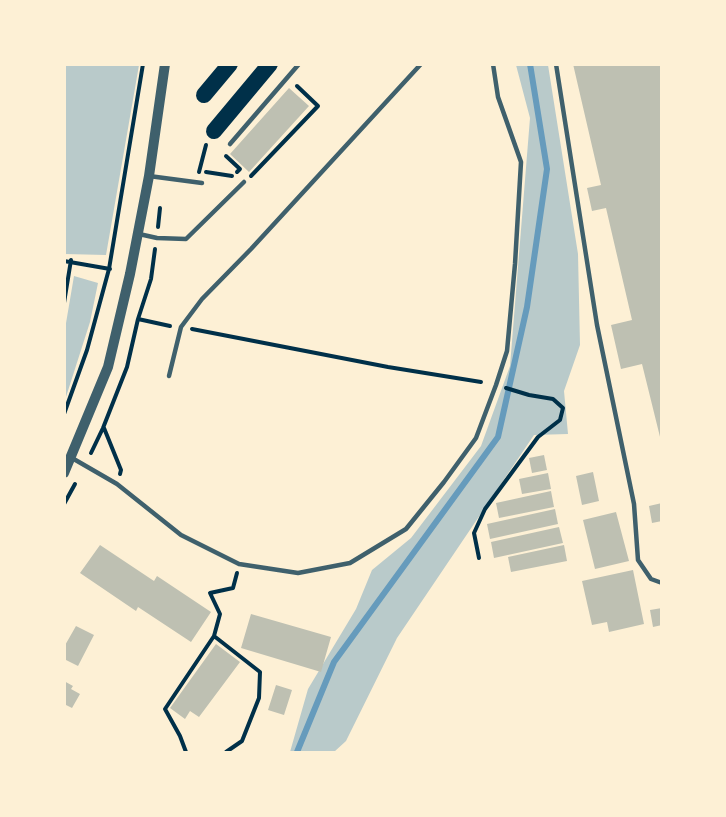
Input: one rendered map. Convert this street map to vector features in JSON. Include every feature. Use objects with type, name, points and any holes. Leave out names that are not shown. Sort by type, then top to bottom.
[{"type":"highway","points":[[204,95],[230,64]]},
{"type":"highway","points":[[211,136],[270,64]]},
{"type":"street","points":[[64,473],[108,367],[149,176],[165,64]]},
{"type":"lane","points":[[230,144],[299,64]]},
{"type":"lane","points":[[169,376],[181,327],[202,299],[421,64]]},
{"type":"lane","points":[[72,458],[117,484],[181,535],[239,564],[298,573],[350,563],[406,530],[476,438],[507,351],[521,162],[498,97],[493,64]]},
{"type":"lane","points":[[556,64],[597,325],[634,504],[638,560],[651,579],[662,583]]},
{"type":"lane","points":[[149,176],[202,183]]},
{"type":"lane","points":[[138,234],[157,238],[186,239],[244,182]]},
{"type":"path","points":[[64,414],[87,350],[109,269],[144,64]]},
{"type":"path","points":[[244,182],[318,106],[296,87]]},
{"type":"path","points":[[202,159],[204,146],[211,136]]},
{"type":"path","points":[[224,155],[240,169],[234,176]]},
{"type":"path","points":[[211,171],[226,174]]},
{"type":"path","points":[[64,261],[71,260],[109,269]]},
{"type":"path","points":[[64,303],[71,260]]},
{"type":"path","points":[[138,319],[167,326]]},
{"type":"path","points":[[181,327],[388,367],[481,382]]},
{"type":"path","points":[[480,558],[474,533],[485,509],[538,437],[560,420],[563,408],[553,399],[529,395],[505,387]]},
{"type":"path","points":[[104,428],[121,470],[117,484]]},
{"type":"path","points":[[186,753],[180,735],[165,709],[214,636],[220,614],[210,593],[233,588],[239,564]]},
{"type":"path","points":[[214,636],[260,672],[259,698],[242,741],[226,753]]},
{"type":"shaded area","points":[[65,64],[139,65],[106,255],[65,254]]},
{"type":"shaded area","points":[[516,65],[548,65],[578,254],[580,345],[564,391],[568,434],[534,435],[397,638],[346,741],[334,752],[290,752],[308,689],[356,609],[372,570],[411,538],[481,446],[510,366],[530,118]]},
{"type":"shaded area","points":[[74,276],[98,283],[90,322],[65,400],[65,329]]},
{"type":"building","points":[[573,64],[662,64],[662,445],[642,364],[621,369],[611,325],[632,320],[606,208],[592,211],[587,188],[601,185]]},
{"type":"building","points":[[289,88],[309,106],[249,172],[230,154]]},
{"type":"building","points":[[544,455],[547,470],[532,473],[529,458]]},
{"type":"building","points":[[593,472],[599,501],[582,505],[576,476]]},
{"type":"building","points":[[548,473],[551,489],[522,494],[519,479]]},
{"type":"building","points":[[551,491],[554,507],[499,518],[496,503]]},
{"type":"building","points":[[662,503],[662,521],[652,523],[649,506]]},
{"type":"building","points":[[555,509],[558,524],[490,539],[487,524]]},
{"type":"building","points":[[616,512],[629,561],[595,569],[583,520]]},
{"type":"building","points":[[559,527],[563,543],[494,558],[491,542]]},
{"type":"building","points":[[100,545],[154,581],[157,576],[211,612],[191,642],[138,607],[136,611],[80,573]]},
{"type":"building","points":[[564,545],[567,561],[511,572],[508,557]]},
{"type":"building","points":[[633,570],[644,624],[609,632],[607,622],[592,625],[582,581]]},
{"type":"building","points":[[662,608],[662,625],[653,627],[650,610]]},
{"type":"building","points":[[251,614],[331,637],[321,672],[241,648]]},
{"type":"building","points":[[76,626],[94,635],[78,666],[64,659],[64,647]]},
{"type":"building","points":[[216,644],[240,662],[199,717],[190,711],[185,719],[170,708]]},
{"type":"building","points":[[64,681],[80,694],[72,708],[64,704]]},
{"type":"building","points":[[276,685],[292,690],[284,715],[268,710]]},
{"type":"waterway","points":[[297,752],[334,662],[498,437],[527,307],[547,169],[530,64]]}]
